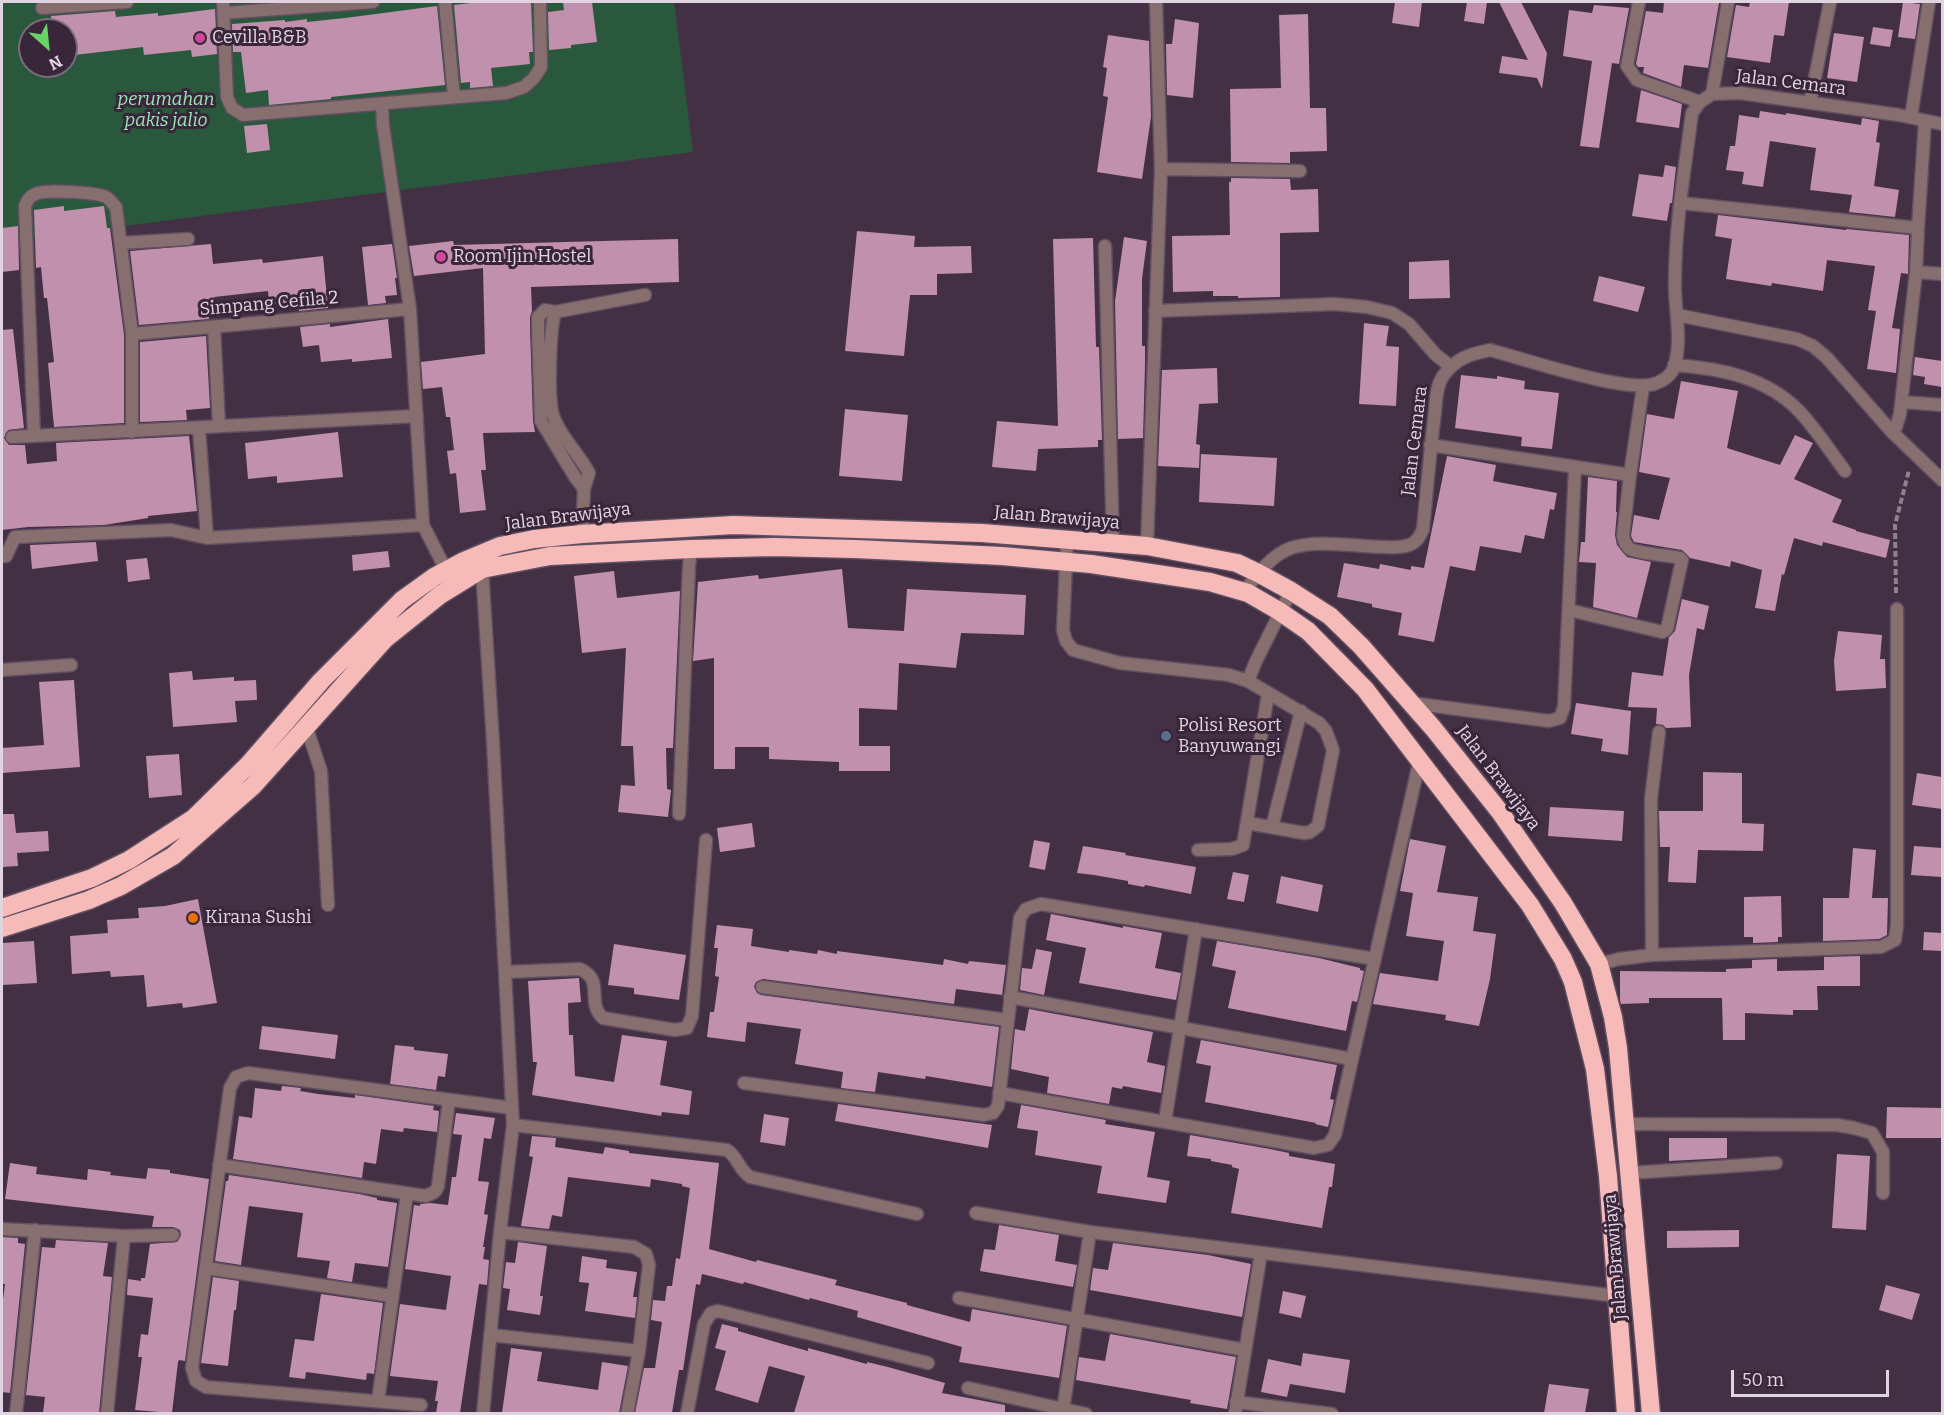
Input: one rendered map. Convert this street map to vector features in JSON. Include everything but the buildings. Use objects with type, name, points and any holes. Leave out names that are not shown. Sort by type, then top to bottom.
[{"type":"highway","name":"Jalan Brawijaya","points":[[2,908],[92,878],[129,860],[194,818],[249,764],[321,681],[402,600],[446,570],[500,546],[534,539],[582,534],[734,525],[981,533],[1147,546],[1237,564],[1291,591],[1330,616],[1361,646],[1500,812],[1563,903],[1599,964],[1613,1017],[1652,1413]]},
{"type":"highway","name":"Jalan Brawijaya","points":[[2,928],[89,900],[121,886],[173,856],[253,786],[385,639],[440,595],[482,569],[550,556],[774,547],[855,549],[1002,556],[1065,562],[1177,576],[1210,582],[1244,592],[1279,611],[1308,631],[1365,688],[1530,905],[1563,959],[1573,982],[1595,1069],[1608,1176],[1626,1413]]},
{"type":"street","points":[[42,8],[128,2]]},
{"type":"street","points":[[373,2],[223,7],[227,97],[232,108],[243,114],[506,93],[524,87],[541,67],[540,2]]},
{"type":"street","points":[[445,2],[454,97]]},
{"type":"street","points":[[1147,546],[1161,169],[1156,2]]},
{"type":"street","points":[[1155,311],[1334,304],[1367,307],[1392,313],[1409,324],[1435,354],[1451,367],[1459,359],[1490,350],[1620,385],[1642,387],[1666,378],[1673,370],[1678,342],[1674,282],[1681,203],[1692,113],[1700,102],[1636,80],[1630,72],[1627,66],[1639,2]]},
{"type":"street","points":[[1712,94],[1728,2]]},
{"type":"street","points":[[1810,103],[1830,2]]},
{"type":"street","points":[[1911,117],[1929,2]]},
{"type":"street","name":"Jalan Cemara","points":[[1700,102],[1712,94],[1740,93],[1911,117],[1942,124]]},
{"type":"street","points":[[382,104],[410,309],[423,525],[446,570]]},
{"type":"street","points":[[1892,432],[1899,421],[1902,402],[1916,272],[1925,121]]},
{"type":"street","points":[[1161,169],[1300,171]]},
{"type":"street","points":[[34,436],[24,216],[27,199],[47,191],[105,197],[116,207],[132,334],[132,432]]},
{"type":"street","points":[[1681,203],[1918,228]]},
{"type":"street","points":[[121,243],[188,239]]},
{"type":"street","points":[[1105,246],[1113,544]]},
{"type":"street","points":[[1916,272],[1942,274]]},
{"type":"street","points":[[582,534],[584,489],[541,422],[545,357],[538,317],[545,310],[555,312],[645,295]]},
{"type":"street","name":"Simpang Cefila 2","points":[[132,334],[410,309]]},
{"type":"street","points":[[1677,315],[1797,339],[1813,346],[1827,358],[1892,432],[1942,480]]},
{"type":"street","points":[[214,327],[219,426]]},
{"type":"street","points":[[1675,362],[1727,371],[1762,385],[1781,396],[1800,412],[1845,471]]},
{"type":"street","name":"Jalan Cemara","points":[[1244,592],[1258,573],[1290,548],[1311,544],[1384,548],[1410,546],[1420,538],[1423,529],[1437,391],[1441,378],[1451,367]]},
{"type":"street","points":[[1569,610],[1662,632],[1667,629],[1682,560],[1668,555],[1628,548],[1623,536],[1642,387]]},
{"type":"street","points":[[1902,402],[1942,405]]},
{"type":"street","points":[[12,436],[132,432],[417,416]]},
{"type":"street","points":[[199,428],[207,538]]},
{"type":"street","points":[[1430,445],[1630,475]]},
{"type":"street","points":[[1411,703],[1549,721],[1560,718],[1564,707],[1575,467]]},
{"type":"street","points":[[2,556],[6,556],[15,537],[38,535],[171,530],[207,538],[423,525]]},
{"type":"street","points":[[1066,540],[1063,630],[1066,641],[1073,650],[1120,663],[1229,675],[1248,681],[1301,711],[1319,723],[1326,731],[1333,750],[1318,826],[1310,832],[1304,832],[1247,823]]},
{"type":"street","points":[[679,814],[691,549]]},
{"type":"street","points":[[482,569],[513,1125],[500,1232],[483,1413]]},
{"type":"street","points":[[1248,681],[1279,611],[1291,591]]},
{"type":"street","points":[[1599,964],[1619,958],[1652,955],[1881,947],[1895,940],[1897,925],[1897,609]]},
{"type":"street","points":[[2,670],[71,665]]},
{"type":"street","points":[[1198,850],[1232,849],[1243,844],[1268,694]]},
{"type":"street","points":[[1272,827],[1301,711]]},
{"type":"street","points":[[306,726],[321,771],[328,905]]},
{"type":"street","points":[[1652,955],[1651,800],[1659,732]]},
{"type":"street","points":[[999,1093],[1314,1148],[1328,1145],[1335,1135],[1420,759]]},
{"type":"street","points":[[505,972],[580,969],[590,974],[594,982],[595,1006],[603,1018],[675,1030],[687,1028],[692,1016],[705,840]]},
{"type":"street","points":[[744,1083],[989,1115],[996,1110],[999,1093],[1020,918],[1022,913],[1032,906],[1041,904],[1375,959]]},
{"type":"street","points":[[1165,1122],[1196,929]]},
{"type":"street","points":[[762,987],[1008,1020]]},
{"type":"street","points":[[1010,997],[1352,1059]]},
{"type":"street","points":[[422,1405],[206,1386],[200,1384],[193,1375],[192,1368],[230,1088],[236,1077],[248,1073],[512,1108]]},
{"type":"street","points":[[219,1165],[425,1196],[437,1190],[449,1100]]},
{"type":"street","points":[[1625,1124],[1837,1125],[1854,1128],[1872,1133],[1883,1152],[1883,1193]]},
{"type":"street","points":[[513,1125],[727,1150],[734,1155],[744,1173],[750,1177],[917,1214]]},
{"type":"street","points":[[1630,1173],[1776,1163]]},
{"type":"street","points":[[378,1401],[407,1193]]},
{"type":"street","points":[[976,1213],[1090,1232],[1617,1296]]},
{"type":"street","points":[[2,1229],[124,1236],[173,1235]]},
{"type":"street","points":[[16,1413],[35,1230]]},
{"type":"street","points":[[500,1232],[634,1247],[646,1254],[649,1265],[639,1351],[627,1413]]},
{"type":"street","points":[[1064,1410],[1090,1232]]},
{"type":"street","points":[[107,1413],[124,1236]]},
{"type":"street","points":[[1261,1253],[1235,1408],[1332,1413]]},
{"type":"street","points":[[206,1268],[392,1296]]},
{"type":"street","points":[[959,1298],[1245,1350]]},
{"type":"street","points":[[687,1413],[704,1323],[711,1313],[718,1311],[928,1363]]},
{"type":"street","points":[[490,1335],[639,1351]]},
{"type":"street","points":[[968,1388],[1086,1413]]},
{"type":"path","points":[[1897,609],[1895,525],[1914,452]]},
{"type":"green space","name":"perumahan pakis jalio","points":[[2,2],[674,2],[693,152],[2,242]]},
{"type":"place","name":"Cevilla B&B","points":[[200,38]]},
{"type":"place","name":"Room Ijin Hostel","points":[[441,257]]},
{"type":"place","name":"Polisi Resort Banyuwangi","points":[[1166,736]]},
{"type":"place","name":"Kirana Sushi","points":[[193,918]]}]
